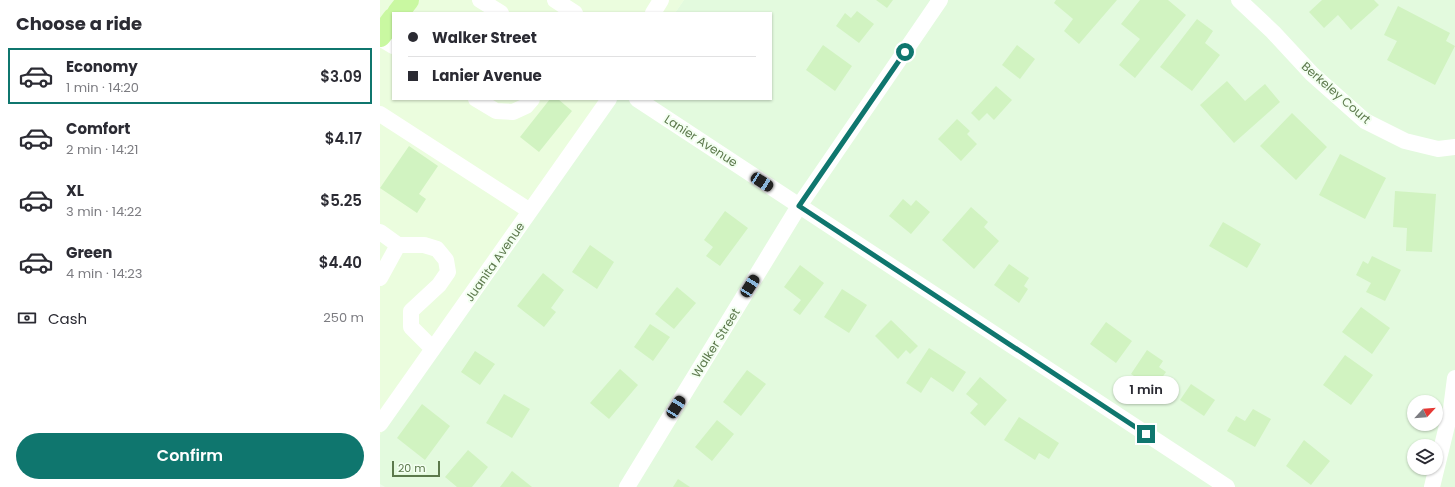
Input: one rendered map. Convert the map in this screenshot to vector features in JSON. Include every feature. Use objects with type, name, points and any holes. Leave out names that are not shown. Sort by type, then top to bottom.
[{"type":"highway","points":[[399,12],[408,0]]},
{"type":"highway","points":[[380,37],[392,21]]},
{"type":"street","points":[[555,0],[573,12]]},
{"type":"street","points":[[654,12],[661,0]]},
{"type":"street","name":"Walker Street","points":[[627,487],[799,206],[940,0]]},
{"type":"street","name":"Berkeley Court","points":[[1239,0],[1273,32],[1312,74],[1365,121],[1405,141],[1438,149],[1455,147]]},
{"type":"street","points":[[380,37],[392,45]]},
{"type":"street","points":[[478,100],[496,111],[507,112],[513,112],[526,106],[531,100]]},
{"type":"street","name":"Juanita Avenue","points":[[380,424],[609,100]]},
{"type":"street","name":"Lanier Avenue","points":[[639,100],[1227,487]]},
{"type":"street","points":[[380,114],[530,211]]},
{"type":"street","points":[[380,232],[398,245],[424,245],[437,249],[446,260],[448,272],[439,285],[411,311],[411,327],[433,349]]},
{"type":"street","points":[[380,278],[398,245]]},
{"type":"street","points":[[1432,487],[1451,409],[1455,378]]},
{"type":"shaded area","points":[[380,0],[684,0],[676,12],[392,12],[392,100],[614,100],[380,435]]},
{"type":"shaded area","points":[[684,0],[1455,0],[1455,487],[385,487],[380,484],[380,435],[614,100],[772,100],[772,12],[676,12]]},
{"type":"building","points":[[876,0],[893,0],[887,8]]},
{"type":"building","points":[[1056,0],[1117,0],[1079,44],[1064,31],[1073,19],[1054,3]]},
{"type":"building","points":[[1140,0],[1168,0],[1186,15],[1135,78],[1119,65],[1140,39],[1121,24]]},
{"type":"building","points":[[1322,0],[1374,0],[1379,5],[1351,30],[1338,15],[1324,28],[1309,12]]},
{"type":"building","points":[[1398,6],[1450,33],[1446,41],[1455,46],[1435,85],[1387,60],[1397,41],[1384,35]]},
{"type":"building","points":[[857,11],[874,24],[859,43],[836,26],[845,13],[851,18]]},
{"type":"building","points":[[1197,19],[1213,31],[1205,43],[1220,55],[1192,91],[1160,67]]},
{"type":"building","points":[[823,45],[852,66],[835,91],[806,70]]},
{"type":"building","points":[[1017,45],[1035,59],[1020,79],[1002,65]]},
{"type":"building","points":[[1227,81],[1245,101],[1265,84],[1280,102],[1234,143],[1200,105]]},
{"type":"building","points":[[996,86],[1012,100],[994,120],[987,113],[979,121],[971,113]]},
{"type":"building","points":[[549,100],[559,100],[572,111],[539,152],[520,137]]},
{"type":"building","points":[[1292,113],[1327,147],[1296,180],[1260,146]]},
{"type":"building","points":[[957,119],[970,131],[967,134],[977,144],[961,161],[938,139]]},
{"type":"building","points":[[409,146],[438,166],[419,194],[426,199],[417,213],[380,188]]},
{"type":"building","points":[[1340,154],[1386,178],[1365,219],[1319,195]]},
{"type":"building","points":[[1395,191],[1436,194],[1432,252],[1406,251],[1407,228],[1393,227]]},
{"type":"building","points":[[903,199],[911,206],[916,200],[930,212],[911,234],[889,216]]},
{"type":"building","points":[[971,207],[988,222],[984,227],[999,241],[974,269],[942,240]]},
{"type":"building","points":[[725,211],[748,228],[720,266],[706,256],[713,247],[704,240]]},
{"type":"building","points":[[1223,222],[1261,244],[1247,268],[1209,246]]},
{"type":"building","points":[[590,245],[614,262],[597,289],[572,272]]},
{"type":"building","points":[[1372,256],[1401,270],[1385,301],[1366,292],[1371,283],[1356,275],[1363,261],[1368,264]]},
{"type":"building","points":[[1009,264],[1029,278],[1024,286],[1028,289],[1019,303],[994,285]]},
{"type":"building","points":[[800,265],[824,283],[800,315],[793,310],[801,300],[784,287]]},
{"type":"building","points":[[543,273],[564,290],[551,308],[556,312],[544,327],[517,306]]},
{"type":"building","points":[[677,287],[696,303],[674,329],[655,314]]},
{"type":"building","points":[[842,289],[867,305],[849,333],[824,317]]},
{"type":"building","points":[[1361,307],[1390,328],[1372,354],[1342,332]]},
{"type":"building","points":[[891,320],[918,346],[910,354],[906,350],[898,359],[875,336]]},
{"type":"building","points":[[1106,322],[1132,341],[1116,363],[1090,344]]},
{"type":"building","points":[[650,324],[670,337],[653,361],[634,347]]},
{"type":"building","points":[[929,348],[966,372],[953,392],[931,377],[921,393],[906,383]]},
{"type":"building","points":[[1147,350],[1163,361],[1159,367],[1166,372],[1154,389],[1131,374]]},
{"type":"building","points":[[475,351],[495,364],[480,385],[461,372]]},
{"type":"building","points":[[1345,355],[1373,375],[1351,405],[1323,385]]},
{"type":"building","points":[[620,369],[638,385],[609,419],[590,403]]},
{"type":"building","points":[[747,370],[766,384],[741,416],[723,402]]},
{"type":"building","points":[[980,377],[1007,400],[985,426],[970,413],[978,404],[966,394]]},
{"type":"building","points":[[1191,384],[1215,400],[1204,416],[1180,400]]},
{"type":"building","points":[[504,394],[530,409],[512,438],[486,423]]},
{"type":"building","points":[[422,404],[450,426],[425,460],[397,438]]},
{"type":"building","points":[[1253,409],[1271,419],[1255,447],[1227,431],[1236,416],[1245,421]]},
{"type":"building","points":[[1019,417],[1059,443],[1049,459],[1039,453],[1035,460],[1004,440]]},
{"type":"building","points":[[717,420],[734,434],[712,461],[695,447]]},
{"type":"building","points":[[1304,440],[1330,461],[1311,485],[1286,466]]},
{"type":"building","points":[[468,450],[488,467],[472,487],[457,487],[445,477]]},
{"type":"building","points":[[512,471],[532,487],[500,487]]},
{"type":"building","points":[[678,479],[690,487],[673,487]]},
{"type":"route","points":[[905,52],[799,206],[1146,434]]}]
